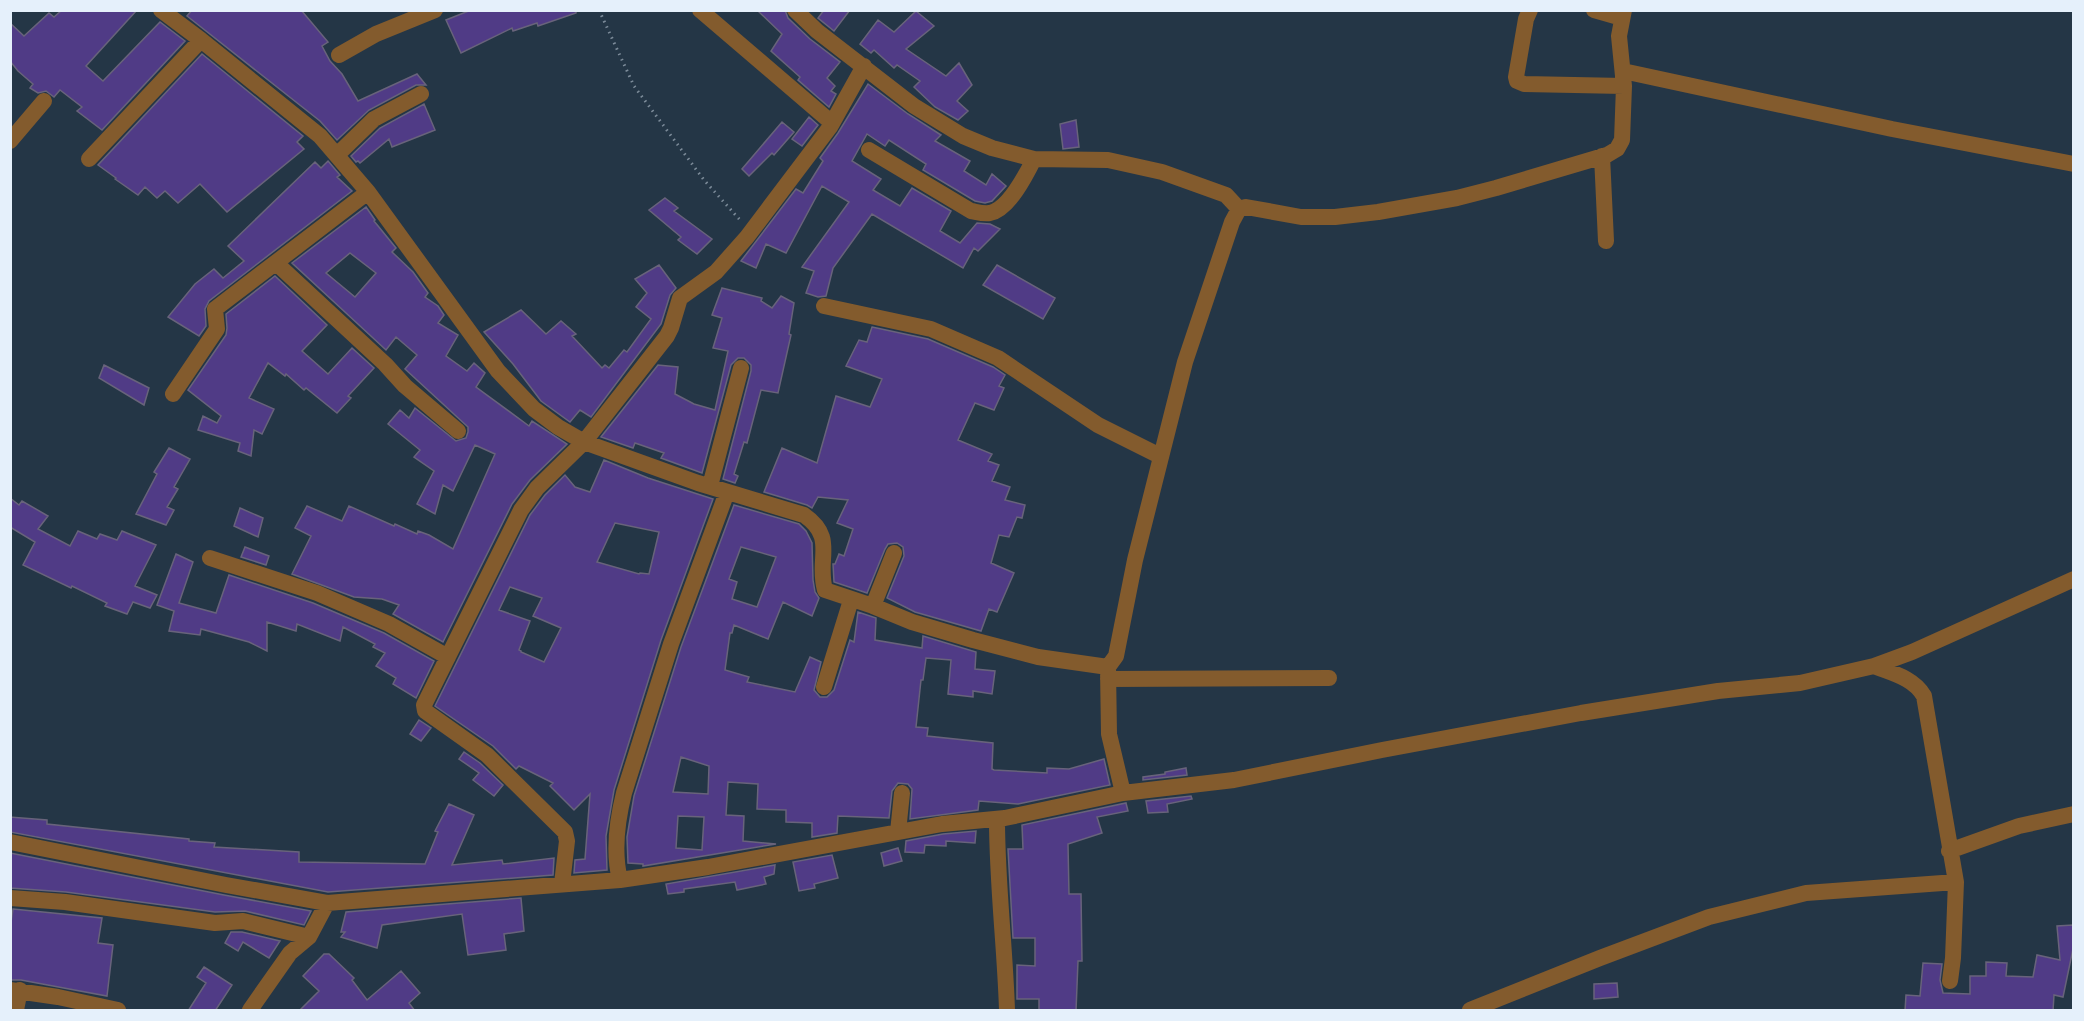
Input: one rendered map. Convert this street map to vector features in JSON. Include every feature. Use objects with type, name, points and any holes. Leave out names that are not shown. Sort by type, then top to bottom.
[{"type":"street","points":[[161,10],[320,136],[368,192],[498,371],[534,409],[558,427],[584,442],[727,492],[804,515],[816,523],[823,537],[821,576],[825,590],[912,622],[1038,657],[1108,673],[1329,678]]},
{"type":"street","points":[[339,55],[376,34],[435,10]]},
{"type":"street","points":[[700,10],[832,123]]},
{"type":"street","points":[[795,10],[817,31],[914,106],[950,130],[992,148],[1042,159],[1108,160],[1152,169],[1226,195],[1237,206],[1300,217],[1335,217],[1378,212],[1496,189],[1602,156],[1617,149],[1622,140],[1623,79],[1619,45],[1623,14],[1594,10]]},
{"type":"street","points":[[1530,10],[1516,77],[1524,84],[1623,79],[2073,164]]},
{"type":"street","points":[[89,159],[201,40]]},
{"type":"street","points":[[562,884],[567,841],[565,832],[487,755],[425,711],[424,705],[521,510],[537,488],[584,442],[667,336],[680,298],[716,272],[751,232],[832,123],[864,66]]},
{"type":"street","points":[[337,155],[374,119],[421,94]]},
{"type":"street","points":[[10,141],[44,101]]},
{"type":"street","points":[[869,150],[971,210],[986,214],[999,210],[1042,159]]},
{"type":"street","points":[[1602,156],[1606,241]]},
{"type":"street","points":[[173,394],[217,329],[215,309],[368,192]]},
{"type":"street","points":[[1123,793],[1109,734],[1108,673],[1116,656],[1134,560],[1185,362],[1237,206]]},
{"type":"street","points":[[276,263],[385,364],[405,386],[458,431]]},
{"type":"street","points":[[824,306],[931,329],[998,358],[1098,425],[1160,456]]},
{"type":"street","points":[[710,486],[741,368]]},
{"type":"street","points":[[620,880],[615,862],[620,807],[671,645],[727,492]]},
{"type":"street","points":[[873,606],[894,553]]},
{"type":"street","points":[[210,558],[317,593],[389,624],[447,657]]},
{"type":"street","points":[[10,842],[327,903],[620,880],[708,867],[942,824],[997,819],[1123,793],[1234,780],[1581,713],[1718,691],[1800,683],[1874,666],[1912,652],[2073,579]]},
{"type":"street","points":[[824,687],[852,600]]},
{"type":"street","points":[[1874,666],[1904,678],[1918,688],[1924,696],[1956,882],[1950,981]]},
{"type":"street","points":[[898,832],[902,793]]},
{"type":"street","points":[[1950,851],[2019,826],[2073,814]]},
{"type":"street","points":[[997,819],[997,861],[1006,966],[1007,1011]]},
{"type":"street","points":[[1470,1011],[1600,957],[1709,917],[1806,893],[1956,882]]},
{"type":"street","points":[[10,898],[65,902],[215,923],[243,921],[309,937]]},
{"type":"street","points":[[250,1011],[290,953],[309,937],[327,903]]},
{"type":"street","points":[[16,1011],[15,990],[58,997],[117,1011]]},
{"type":"path","points":[[599,10],[634,86],[704,180],[751,232]]},
{"type":"building","points":[[62,10],[137,10],[86,66],[103,81],[160,22],[185,41],[102,130],[77,111],[82,107],[60,90],[54,97],[46,91],[38,93],[30,88],[33,84],[10,61],[10,23],[24,36],[49,13],[54,17]]},
{"type":"building","points":[[192,10],[301,10],[328,42],[322,46],[358,101],[417,74],[426,85],[416,85],[369,110],[337,140],[320,121],[187,16]]},
{"type":"building","points":[[471,10],[576,10],[576,13],[538,26],[537,23],[513,31],[512,28],[461,53],[446,20]]},
{"type":"building","points":[[757,10],[785,10],[788,18],[810,39],[840,62],[827,78],[835,86],[831,91],[836,94],[829,107],[798,80],[800,77],[771,51],[782,34]]},
{"type":"building","points":[[824,10],[850,10],[834,31],[818,18]]},
{"type":"building","points":[[916,11],[934,26],[906,49],[946,76],[959,63],[972,85],[957,101],[968,111],[958,120],[935,107],[914,87],[920,81],[897,65],[894,68],[874,50],[871,53],[860,44],[878,20],[894,32]]},
{"type":"building","points":[[202,54],[303,136],[297,142],[304,149],[227,212],[200,184],[178,203],[165,191],[157,198],[145,187],[138,195],[98,165]]},
{"type":"building","points":[[868,84],[941,135],[935,141],[970,161],[964,171],[986,185],[992,174],[1006,186],[992,201],[985,203],[975,201],[923,170],[926,164],[889,140],[885,146],[867,134],[852,161],[881,179],[873,190],[900,206],[912,188],[951,211],[940,231],[960,243],[977,223],[990,224],[1000,229],[978,251],[974,248],[963,268],[872,214],[833,268],[826,296],[818,297],[806,293],[814,271],[802,267],[849,202],[822,186],[786,253],[766,244],[756,268],[741,261],[796,189],[803,193],[823,161],[820,158]]},
{"type":"building","points":[[424,104],[435,130],[392,147],[389,139],[360,163],[351,156],[380,128]]},
{"type":"building","points":[[809,117],[818,125],[802,146],[792,139]]},
{"type":"building","points":[[1076,120],[1079,147],[1063,149],[1060,124]]},
{"type":"building","points":[[782,122],[794,132],[774,155],[772,153],[749,176],[742,169]]},
{"type":"building","points":[[328,161],[340,175],[337,177],[352,191],[209,301],[205,309],[206,326],[199,336],[168,317],[195,284],[214,269],[223,278],[244,261],[228,246],[315,162],[321,168]]},
{"type":"building","points":[[665,198],[678,208],[674,211],[712,239],[697,254],[678,240],[681,237],[649,210]]},
{"type":"building","points":[[366,207],[374,221],[396,248],[392,252],[413,272],[428,293],[425,297],[438,306],[444,315],[438,323],[458,335],[446,356],[467,371],[474,363],[485,373],[476,387],[529,426],[532,421],[567,444],[530,480],[512,504],[443,642],[393,614],[399,605],[382,599],[354,597],[292,574],[311,536],[295,528],[307,506],[342,521],[349,506],[394,526],[395,524],[417,534],[418,531],[429,535],[453,549],[495,454],[475,445],[453,491],[443,485],[435,514],[417,504],[434,471],[414,457],[420,450],[388,424],[400,410],[409,418],[415,408],[456,441],[466,438],[468,427],[405,369],[417,355],[396,337],[386,350],[292,263]],"holes":[[[350,253],[376,273],[355,297],[326,273]]]},
{"type":"building","points":[[659,265],[676,288],[670,295],[661,324],[591,417],[580,410],[570,422],[541,401],[513,364],[484,332],[521,310],[546,334],[561,321],[576,334],[572,336],[602,368],[605,365],[609,368],[624,350],[627,352],[651,319],[636,307],[647,293],[635,279]]},
{"type":"building","points":[[997,265],[1055,298],[1043,319],[983,285]]},
{"type":"building","points":[[275,276],[327,325],[302,351],[328,374],[352,348],[374,368],[348,396],[351,398],[337,413],[306,388],[304,390],[286,374],[285,376],[268,363],[249,398],[274,409],[262,434],[254,430],[251,456],[238,451],[240,443],[198,430],[203,416],[217,423],[221,416],[188,390],[226,335],[226,314]]},
{"type":"building","points":[[722,288],[762,298],[761,301],[772,308],[781,296],[794,303],[789,334],[791,335],[778,393],[761,390],[747,443],[744,442],[734,474],[738,476],[735,483],[723,479],[751,371],[751,365],[744,358],[738,358],[731,365],[702,473],[661,458],[664,453],[635,443],[633,448],[601,437],[658,365],[678,367],[675,394],[694,404],[715,410],[728,351],[713,348],[722,318],[712,315]]},
{"type":"building","points":[[872,327],[928,339],[993,367],[1005,375],[999,386],[1004,388],[994,410],[975,403],[958,440],[992,454],[988,461],[999,465],[992,481],[1010,487],[1005,500],[1025,505],[1022,518],[1017,517],[1009,537],[999,535],[991,563],[1014,573],[997,612],[989,609],[981,631],[915,612],[887,598],[904,556],[903,547],[897,543],[888,544],[885,549],[867,593],[834,582],[833,564],[839,554],[844,556],[853,529],[837,523],[848,500],[818,497],[812,508],[764,492],[782,448],[817,463],[836,396],[870,407],[882,379],[846,366],[859,340],[867,342]]},
{"type":"building","points":[[104,365],[149,388],[144,405],[99,378]]},
{"type":"building","points":[[169,448],[190,459],[174,487],[178,489],[167,507],[174,510],[166,525],[136,514],[157,474],[154,472]]},
{"type":"building","points":[[604,460],[648,478],[713,499],[661,640],[614,790],[606,836],[607,870],[574,873],[575,860],[585,859],[590,794],[574,810],[550,786],[553,783],[519,766],[516,769],[493,746],[435,706],[530,515],[545,495],[565,475],[575,487],[590,492]],"holes":[[[615,523],[659,532],[649,574],[639,574],[597,562]],[[510,587],[542,598],[533,616],[561,628],[544,662],[519,650],[530,621],[499,610]]]},
{"type":"building","points":[[10,498],[19,505],[22,501],[48,516],[38,529],[70,546],[78,531],[97,539],[100,534],[117,540],[122,531],[156,545],[135,586],[157,595],[150,608],[133,602],[127,614],[105,606],[107,603],[23,565],[35,542],[10,527]]},
{"type":"building","points":[[734,505],[799,524],[806,531],[812,543],[813,580],[815,592],[819,598],[812,616],[783,602],[768,639],[734,625],[730,633],[725,670],[749,677],[747,682],[795,692],[810,657],[821,662],[814,690],[820,697],[827,697],[834,690],[850,640],[854,642],[858,612],[876,618],[875,640],[922,648],[923,636],[976,652],[975,669],[995,671],[992,694],[973,691],[973,697],[948,694],[951,660],[926,658],[916,727],[928,728],[927,736],[993,743],[992,769],[994,770],[1047,773],[1047,768],[1069,769],[1104,759],[1110,785],[1018,804],[979,801],[978,810],[910,819],[912,789],[908,784],[898,783],[892,791],[889,818],[838,816],[837,833],[812,837],[812,823],[786,822],[786,810],[757,809],[758,784],[728,782],[726,815],[744,816],[743,841],[776,844],[643,866],[643,864],[628,863],[627,837],[634,796],[681,647]],"holes":[[[741,547],[776,557],[757,607],[732,599],[737,582],[729,579]],[[681,757],[709,766],[708,794],[673,792]],[[678,816],[704,817],[702,850],[676,848]]]},
{"type":"building","points":[[240,508],[263,518],[258,537],[234,526]]},
{"type":"building","points":[[245,547],[269,556],[266,565],[241,557]]},
{"type":"building","points":[[176,554],[193,562],[179,603],[216,613],[229,575],[313,603],[384,633],[434,661],[416,698],[393,684],[396,678],[376,666],[385,653],[373,647],[375,644],[343,627],[340,641],[297,624],[296,631],[267,622],[267,651],[249,642],[201,629],[200,635],[169,631],[174,611],[157,605]]},
{"type":"building","points":[[419,720],[431,728],[421,741],[410,734]]},
{"type":"building","points":[[464,752],[480,763],[503,785],[494,796],[473,780],[479,773],[459,759]]},
{"type":"building","points":[[1186,768],[1187,775],[1143,780],[1143,777]]},
{"type":"building","points":[[1191,796],[1192,799],[1167,804],[1168,812],[1148,813],[1146,801]]},
{"type":"building","points":[[1126,803],[1128,811],[1097,817],[1102,833],[1068,844],[1069,894],[1081,894],[1082,961],[1078,961],[1076,1011],[1039,1011],[1039,999],[1017,999],[1017,965],[1035,966],[1035,938],[1013,938],[1008,849],[1023,849],[1022,825]]},
{"type":"building","points":[[449,804],[474,815],[452,865],[502,860],[503,864],[554,858],[553,875],[328,892],[10,832],[10,817],[47,820],[47,824],[189,839],[189,841],[215,843],[214,847],[299,852],[299,862],[425,864],[438,832],[435,831]]},
{"type":"building","points":[[976,831],[975,843],[946,841],[946,846],[925,845],[924,853],[905,852],[906,841]]},
{"type":"building","points":[[898,848],[902,861],[884,866],[881,853]]},
{"type":"building","points":[[10,853],[311,911],[304,925],[245,911],[215,912],[66,892],[10,888]]},
{"type":"building","points":[[832,855],[838,878],[814,884],[815,888],[799,891],[793,862]]},
{"type":"building","points":[[775,865],[774,874],[764,877],[766,884],[737,890],[735,882],[684,889],[684,892],[668,894],[666,884]]},
{"type":"building","points":[[521,898],[524,931],[504,934],[506,950],[468,955],[462,914],[382,925],[377,948],[341,937],[345,932],[341,932],[346,912]]},
{"type":"building","points":[[13,909],[102,918],[98,943],[113,945],[107,996],[10,980],[10,929]]},
{"type":"building","points":[[2073,925],[2073,949],[2063,997],[2054,995],[2053,1011],[1905,1011],[1906,995],[1920,996],[1923,963],[1942,964],[1940,980],[1943,993],[1970,994],[1970,976],[1986,976],[1986,962],[2007,963],[2006,976],[2033,977],[2037,955],[2060,960],[2057,926]]},
{"type":"building","points":[[231,932],[242,932],[280,941],[269,958],[243,942],[238,951],[225,943]]},
{"type":"building","points":[[324,954],[329,954],[354,978],[352,980],[367,1000],[401,971],[420,993],[409,1003],[415,1011],[299,1011],[319,991],[303,976]]},
{"type":"building","points":[[204,967],[232,985],[215,1011],[188,1011],[206,983],[197,977]]},
{"type":"building","points":[[1617,983],[1618,997],[1594,999],[1594,984]]}]
